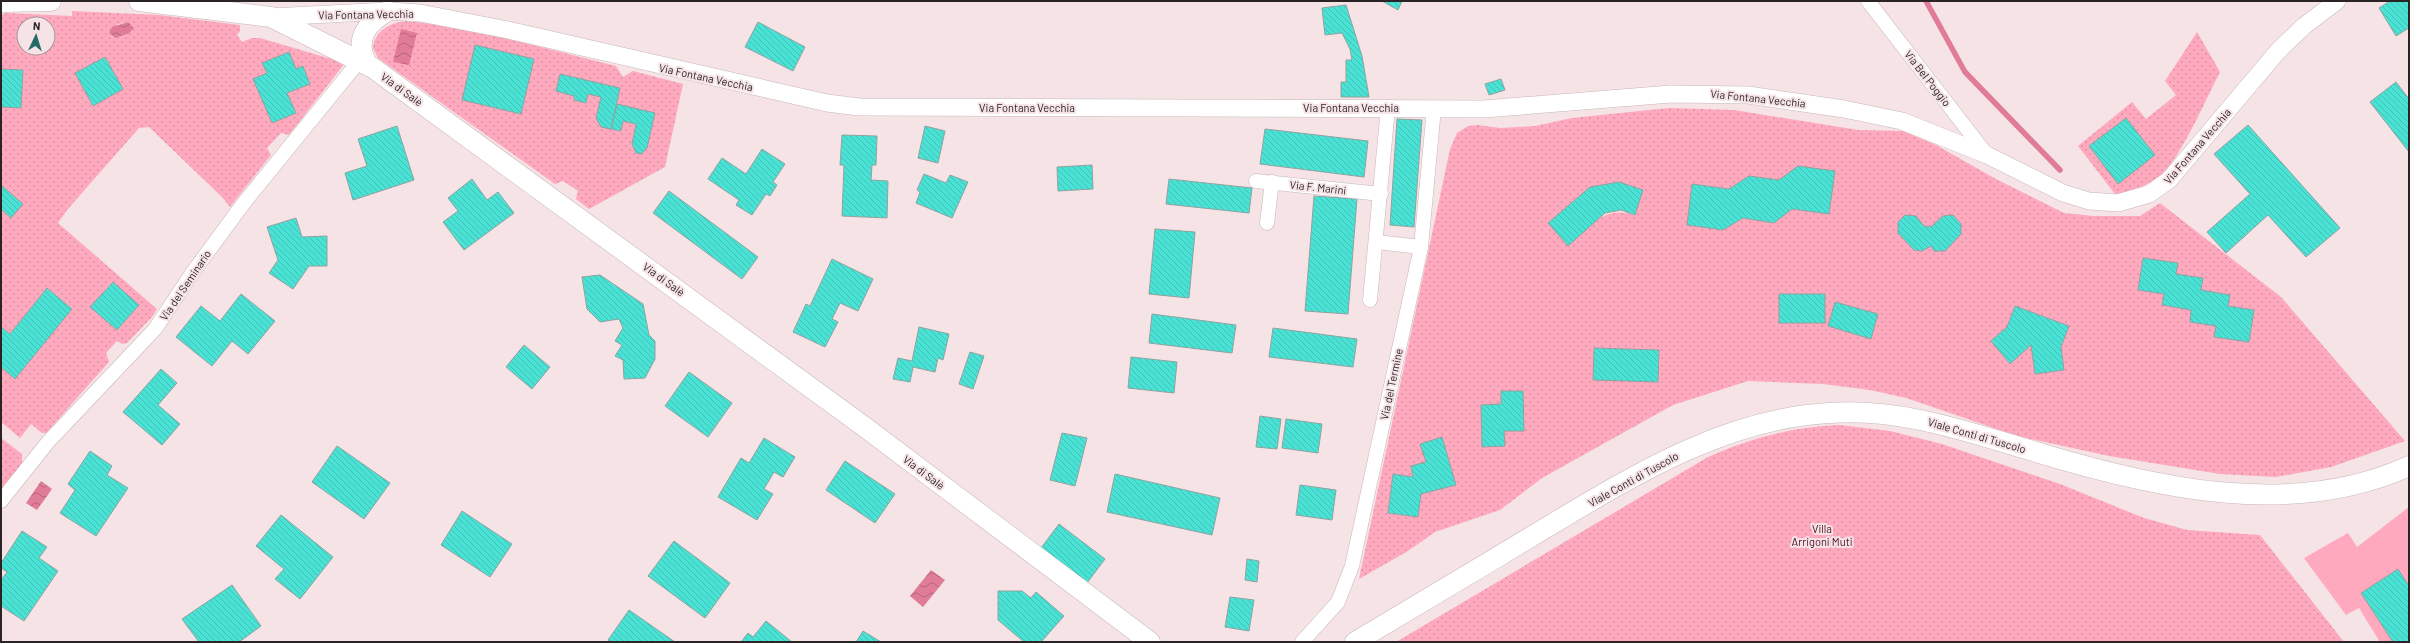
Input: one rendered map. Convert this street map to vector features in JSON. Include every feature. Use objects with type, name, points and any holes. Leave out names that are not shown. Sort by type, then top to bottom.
[{"type":"main road","points":[[1,2],[51,1]]},
{"type":"main road","name":"Via di Salè","points":[[139,1],[271,17],[364,62],[573,212],[866,428],[1150,642]]},
{"type":"main road","points":[[364,62],[362,52],[363,33],[371,22],[388,12]]},
{"type":"main road","name":"Viale Conti di Tuscolo","points":[[1355,642],[1661,461],[1726,436],[1780,420],[1811,414],[1868,413],[1930,421],[2114,474],[2176,486],[2221,492],[2267,494],[2318,490],[2377,479],[2409,466]]},
{"type":"street","name":"Via Bel Poggio","points":[[1868,1],[1987,154]]},
{"type":"street","name":"Via Fontana Vecchia","points":[[271,17],[388,12],[420,13],[486,25],[827,103],[859,107],[1504,108],[1690,93],[1748,95],[1844,108],[1891,118],[1930,130],[1987,154],[2050,187],[2089,202],[2118,204],[2149,194],[2160,188],[2179,168],[2278,51],[2304,26],[2338,1]]},
{"type":"street","name":"Via del Seminario","points":[[1,501],[48,442],[155,329],[193,272],[243,204],[364,62]]},
{"type":"street","points":[[1370,300],[1388,107]]},
{"type":"street","name":"Via del Termine","points":[[1302,642],[1338,602],[1347,582],[1421,247],[1434,108]]},
{"type":"street","name":"Via F. Marini","points":[[1256,181],[1381,194]]},
{"type":"street","points":[[1268,223],[1272,182]]},
{"type":"street","points":[[1376,242],[1421,247]]},
{"type":"green space","points":[[72,11],[159,15],[240,25],[240,31],[237,35],[242,42],[252,38],[260,38],[345,63],[289,135],[281,133],[267,148],[271,155],[230,207],[222,197],[149,127],[139,128],[67,210],[58,223],[157,309],[152,317],[127,343],[122,344],[117,341],[106,353],[109,362],[46,433],[42,433],[31,424],[20,438],[1,422],[1,367],[15,379],[72,308],[47,288],[10,334],[1,327],[1,209],[11,218],[1,185],[1,107],[21,108],[23,70],[1,69],[1,15],[6,13],[72,16]],"holes":[[[128,22],[128,34],[119,37],[111,37],[118,24]],[[288,52],[296,69],[303,66],[310,83],[287,93],[295,113],[272,123],[254,79],[267,73],[263,63]],[[105,57],[123,89],[93,106]],[[112,282],[139,305],[117,330],[91,307]]]},
{"type":"green space","points":[[406,21],[465,28],[616,66],[623,77],[633,71],[683,84],[665,167],[589,209],[576,199],[578,191],[563,181],[555,184],[378,58],[373,48],[377,37],[384,29]],"holes":[[[560,74],[620,88],[611,129],[596,118],[601,97],[588,94],[586,103],[574,100],[574,96],[556,91]],[[617,105],[655,113],[647,148],[641,154],[636,153],[632,144],[636,124],[623,121],[621,131],[611,129]]]},
{"type":"green space","points":[[2197,32],[2220,72],[2193,126],[2177,154],[2162,174],[2151,182],[2140,187],[2115,194],[2078,146],[2132,102],[2146,119],[2176,95],[2165,81]]},
{"type":"green space","points":[[1669,108],[1734,110],[1858,130],[1903,131],[1936,145],[1994,178],[2064,213],[2093,216],[2140,216],[2160,203],[2281,297],[2405,441],[2331,467],[2276,477],[2220,474],[2109,456],[2017,436],[1906,398],[1870,390],[1823,384],[1748,381],[1673,405],[1542,478],[1500,510],[1435,532],[1408,551],[1359,579],[1450,149],[1457,133],[1468,126],[1478,125],[1500,128],[1535,126],[1572,118]],"holes":[[[1835,171],[1829,214],[1792,209],[1773,223],[1743,218],[1723,230],[1687,225],[1692,185],[1729,189],[1749,176],[1779,180]],[[1618,182],[1643,190],[1635,215],[1624,213],[1606,215],[1590,225],[1568,245],[1548,223],[1590,187]],[[2143,258],[2178,263],[2176,274],[2201,290],[2229,295],[2228,306],[2254,310],[2249,342],[2214,337],[2216,326],[2190,322],[2191,310],[2163,305],[2164,294],[2138,290]],[[1779,294],[1824,294],[1825,323],[1780,323]],[[1835,302],[1878,314],[1871,339],[1828,326]],[[2015,306],[2069,326],[2061,347],[2064,370],[2035,374],[2031,345],[2010,364],[1991,341],[2007,327]],[[1594,348],[1659,350],[1658,381],[1593,379]],[[1501,391],[1523,391],[1524,431],[1504,431],[1505,446],[1482,447],[1481,405],[1501,404]],[[1442,437],[1456,485],[1421,494],[1417,517],[1388,513],[1393,474],[1413,477],[1411,466],[1426,462],[1421,444]]]},
{"type":"green space","name":"Villa Arrigoni Muti","points":[[1839,425],[1890,431],[1942,444],[2060,484],[2144,518],[2187,530],[2260,535],[2344,642],[1396,642],[1708,457],[1740,444],[1788,431]]},
{"type":"green space","points":[[1,438],[22,454],[22,463],[1,490]]},
{"type":"green space","points":[[2409,507],[2409,642],[2380,642],[2359,608],[2346,615],[2304,558],[2348,533],[2357,547]]},
{"type":"water","points":[[128,22],[134,28],[128,34],[115,38],[109,33],[112,27]]},
{"type":"water","points":[[401,29],[417,33],[409,65],[393,62]]},
{"type":"water","points":[[41,481],[52,489],[37,510],[26,503]]},
{"type":"water","points":[[931,570],[945,580],[923,607],[910,596]]},
{"type":"building","points":[[1382,1],[1402,1],[1398,10]]},
{"type":"building","points":[[2390,1],[2409,1],[2409,28],[2396,36],[2379,8]]},
{"type":"building","points":[[1346,5],[1362,56],[1369,97],[1341,97],[1341,82],[1346,82],[1346,60],[1352,60],[1350,49],[1342,33],[1325,35],[1322,8]]},
{"type":"building","points":[[758,22],[805,47],[793,71],[745,47]]},
{"type":"building","points":[[475,45],[534,59],[521,114],[462,100]]},
{"type":"building","points":[[289,52],[296,69],[303,66],[310,84],[287,93],[296,113],[272,123],[253,79],[267,73],[262,63]]},
{"type":"building","points":[[105,57],[123,89],[93,106],[75,73]]},
{"type":"building","points":[[1,69],[23,70],[21,108],[1,107]]},
{"type":"building","points":[[560,74],[620,88],[611,129],[601,127],[596,118],[601,97],[588,94],[586,103],[574,100],[574,96],[556,91]]},
{"type":"building","points":[[1501,79],[1505,90],[1489,95],[1485,84]]},
{"type":"building","points":[[2396,82],[2409,99],[2409,152],[2370,102]]},
{"type":"building","points":[[617,104],[655,113],[647,148],[641,154],[636,153],[632,144],[636,124],[623,121],[621,131],[611,129]]},
{"type":"building","points":[[2126,118],[2155,155],[2118,184],[2089,146]]},
{"type":"building","points":[[1397,119],[1422,120],[1414,227],[1390,225]]},
{"type":"building","points":[[2248,125],[2340,228],[2306,257],[2268,215],[2226,253],[2207,232],[2250,194],[2214,154]]},
{"type":"building","points":[[397,126],[414,180],[353,200],[345,173],[367,166],[358,139]]},
{"type":"building","points":[[925,126],[945,131],[938,163],[918,158]]},
{"type":"building","points":[[1265,129],[1368,141],[1364,177],[1260,164]]},
{"type":"building","points":[[842,135],[877,136],[876,165],[872,165],[871,180],[888,181],[887,218],[842,216],[844,165],[840,165]]},
{"type":"building","points":[[762,149],[785,164],[773,182],[777,185],[770,196],[766,194],[752,215],[736,205],[739,200],[708,179],[722,158],[746,174]]},
{"type":"building","points":[[1092,165],[1093,189],[1058,191],[1057,167]]},
{"type":"building","points":[[1798,166],[1835,171],[1829,214],[1792,209],[1774,223],[1743,218],[1723,230],[1687,225],[1692,184],[1729,189],[1749,176],[1779,180]]},
{"type":"building","points":[[924,174],[946,183],[950,175],[968,182],[952,218],[916,203],[920,192],[917,190]]},
{"type":"building","points":[[472,179],[487,200],[498,192],[514,213],[464,250],[443,222],[458,211],[448,198]]},
{"type":"building","points":[[1169,179],[1252,188],[1249,213],[1166,204]]},
{"type":"building","points":[[1619,182],[1643,190],[1635,215],[1621,210],[1605,213],[1568,246],[1548,223],[1590,187]]},
{"type":"building","points":[[1,185],[23,204],[11,218],[1,209]]},
{"type":"building","points":[[669,191],[758,257],[742,279],[653,213]]},
{"type":"building","points":[[1314,196],[1357,199],[1348,314],[1305,311]]},
{"type":"building","points":[[1905,215],[1916,216],[1924,226],[1931,227],[1943,216],[1953,215],[1961,224],[1961,234],[1945,251],[1934,251],[1931,246],[1922,251],[1914,250],[1898,233],[1898,222]]},
{"type":"building","points":[[296,218],[302,237],[327,236],[327,266],[309,266],[293,289],[269,273],[278,260],[267,227]]},
{"type":"building","points":[[1155,229],[1195,232],[1189,298],[1149,294]]},
{"type":"building","points":[[2143,258],[2178,263],[2176,274],[2203,278],[2201,290],[2230,295],[2228,306],[2254,310],[2249,342],[2214,337],[2216,326],[2190,322],[2191,310],[2162,305],[2164,294],[2138,290]]},
{"type":"building","points":[[832,259],[873,279],[858,311],[840,303],[832,319],[838,322],[825,347],[793,332],[806,304],[810,306]]},
{"type":"building","points":[[600,275],[643,304],[649,335],[655,341],[655,359],[645,378],[624,379],[623,360],[615,356],[622,345],[615,341],[623,328],[619,319],[600,322],[587,309],[582,277]]},
{"type":"building","points":[[113,282],[139,305],[117,330],[90,307]]},
{"type":"building","points":[[47,288],[72,309],[15,379],[1,367],[1,327],[10,334]]},
{"type":"building","points":[[241,294],[275,321],[248,354],[232,341],[212,366],[176,337],[201,306],[220,321]]},
{"type":"building","points":[[1779,294],[1825,294],[1825,323],[1779,323]]},
{"type":"building","points":[[1835,302],[1878,314],[1871,339],[1828,326]]},
{"type":"building","points":[[2015,306],[2069,326],[2061,347],[2064,370],[2035,374],[2031,345],[2010,364],[1991,341],[2007,327]]},
{"type":"building","points":[[1152,314],[1236,325],[1232,353],[1149,343]]},
{"type":"building","points":[[919,327],[949,334],[943,360],[938,358],[935,372],[913,367],[910,382],[893,379],[898,358],[912,361]]},
{"type":"building","points":[[1273,328],[1357,339],[1353,367],[1269,357]]},
{"type":"building","points":[[524,345],[550,367],[532,389],[506,367]]},
{"type":"building","points":[[1594,348],[1659,350],[1658,382],[1593,380]]},
{"type":"building","points":[[970,352],[984,356],[973,389],[959,384]]},
{"type":"building","points":[[1131,357],[1177,362],[1174,393],[1128,388]]},
{"type":"building","points":[[161,369],[177,383],[158,405],[180,424],[162,445],[123,412]]},
{"type":"building","points":[[689,372],[732,403],[708,437],[665,406]]},
{"type":"building","points":[[1501,391],[1523,391],[1524,431],[1504,431],[1505,446],[1482,447],[1481,405],[1501,404]]},
{"type":"building","points":[[1260,416],[1281,419],[1277,449],[1256,447]]},
{"type":"building","points":[[1286,419],[1322,424],[1318,453],[1282,448]]},
{"type":"building","points":[[1062,433],[1087,438],[1075,486],[1050,480]]},
{"type":"building","points":[[1442,437],[1456,485],[1421,494],[1418,517],[1388,513],[1393,474],[1413,477],[1411,466],[1426,462],[1420,444]]},
{"type":"building","points":[[764,438],[795,457],[783,477],[774,472],[764,489],[773,494],[757,520],[718,497],[741,458],[749,463]]},
{"type":"building","points":[[337,446],[390,483],[364,519],[312,482]]},
{"type":"building","points":[[90,451],[112,466],[107,475],[128,488],[96,536],[60,513],[75,490],[68,484]]},
{"type":"building","points":[[845,461],[895,494],[875,523],[826,490]]},
{"type":"building","points":[[1115,474],[1220,498],[1212,535],[1107,512]]},
{"type":"building","points":[[1300,485],[1336,490],[1332,520],[1296,515]]},
{"type":"building","points":[[462,511],[512,544],[490,577],[441,545]]},
{"type":"building","points":[[281,515],[333,557],[300,599],[275,579],[284,569],[256,546]]},
{"type":"building","points":[[1059,524],[1105,559],[1087,583],[1041,548]]},
{"type":"building","points":[[22,531],[47,547],[39,558],[58,571],[24,621],[1,606],[1,580],[7,572],[1,568],[1,563]]},
{"type":"building","points":[[674,541],[730,583],[705,618],[648,576]]},
{"type":"building","points":[[1247,559],[1259,561],[1257,582],[1245,580]]},
{"type":"building","points":[[2398,569],[2409,586],[2409,642],[2393,642],[2361,593]]},
{"type":"building","points":[[232,585],[261,626],[239,642],[199,642],[182,619]]},
{"type":"building","points":[[998,591],[1022,591],[1031,598],[1036,592],[1064,616],[1041,642],[1024,642],[998,620]]},
{"type":"building","points":[[1230,597],[1254,600],[1249,631],[1225,627]]},
{"type":"building","points":[[629,610],[675,642],[611,642],[608,640]]},
{"type":"building","points":[[766,621],[792,642],[741,642],[748,633],[753,637]]},
{"type":"building","points":[[863,631],[881,642],[856,642]]},
{"type":"waterway","points":[[1926,1],[1965,72],[2060,170]]}]
